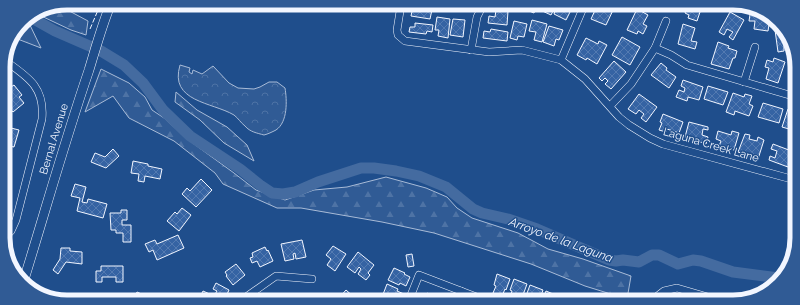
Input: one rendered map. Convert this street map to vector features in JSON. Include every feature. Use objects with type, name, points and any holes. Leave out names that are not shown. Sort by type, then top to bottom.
[{"type":"main road","name":"Bernal Avenue","points":[[25,277],[66,139],[108,10]]},
{"type":"street","name":"Laguna Creek Lane","points":[[401,10],[397,30],[401,39],[489,52],[522,50],[561,60],[585,79],[619,117],[634,129],[650,138],[663,144],[790,179]]},
{"type":"street","points":[[471,50],[477,17],[481,10]]},
{"type":"street","points":[[561,60],[582,10]]},
{"type":"street","points":[[610,106],[632,84],[655,48],[666,21]]},
{"type":"street","points":[[744,82],[755,47]]},
{"type":"street","points":[[655,48],[671,55],[687,65],[790,95]]},
{"type":"street","points":[[10,64],[32,80],[38,90],[43,110],[42,120],[16,220],[10,233]]},
{"type":"street","points":[[411,295],[419,275],[471,295]]},
{"type":"street","points":[[249,295],[276,276],[312,279]]},
{"type":"street","points":[[659,295],[664,291],[677,288],[695,295]]},
{"type":"street","points":[[459,295],[461,291]]},
{"type":"green space","points":[[67,10],[88,21],[86,35],[71,30],[41,16],[56,11]]},
{"type":"green space","points":[[30,25],[41,48],[18,39]]},
{"type":"green space","points":[[180,65],[190,68],[189,72],[192,74],[193,70],[202,74],[213,66],[229,83],[238,88],[254,89],[269,82],[277,82],[285,88],[286,110],[283,122],[276,130],[266,135],[251,131],[234,115],[186,94],[181,87],[178,77]]},
{"type":"green space","points":[[101,69],[129,83],[145,97],[152,110],[164,118],[187,139],[256,190],[285,200],[314,190],[347,187],[386,177],[426,188],[447,197],[457,208],[472,218],[518,233],[548,249],[583,259],[631,276],[628,295],[614,295],[585,286],[531,264],[434,233],[382,222],[301,208],[277,208],[223,184],[215,173],[174,141],[129,118],[113,96],[85,112]]},
{"type":"green space","points":[[176,92],[197,110],[227,127],[247,145],[254,161],[224,143],[200,120],[175,102]]},
{"type":"building","points":[[412,10],[432,10],[430,19],[411,16]]},
{"type":"building","points":[[496,10],[508,11],[507,25],[488,23],[489,16],[495,17]]},
{"type":"building","points":[[527,10],[535,10],[534,13]]},
{"type":"building","points":[[540,10],[554,10],[551,15]]},
{"type":"building","points":[[555,10],[571,10],[566,20],[554,14]]},
{"type":"building","points":[[595,10],[613,10],[606,25],[591,19]]},
{"type":"building","points":[[637,10],[648,15],[643,24],[647,26],[643,34],[638,31],[637,34],[627,30]]},
{"type":"building","points":[[686,10],[701,10],[697,21],[688,18],[689,15],[685,13]]},
{"type":"building","points":[[730,12],[744,20],[733,40],[729,37],[733,32],[727,29],[724,35],[719,32]]},
{"type":"building","points":[[750,13],[758,16],[769,23],[768,31],[754,29],[755,21],[749,21]]},
{"type":"building","points":[[437,17],[450,19],[448,38],[438,36],[439,30],[435,30]]},
{"type":"building","points":[[453,19],[465,20],[463,37],[450,35]]},
{"type":"building","points":[[532,20],[547,24],[542,42],[534,40],[536,32],[529,31]]},
{"type":"building","points":[[514,21],[527,24],[524,37],[518,36],[517,40],[510,38]]},
{"type":"building","points":[[415,23],[433,25],[432,32],[427,31],[426,34],[409,32],[410,27],[415,27]]},
{"type":"building","points":[[683,24],[695,28],[691,41],[697,42],[695,49],[678,44]]},
{"type":"building","points":[[549,26],[563,30],[559,40],[556,39],[554,46],[543,42]]},
{"type":"building","points":[[491,29],[508,32],[507,41],[483,38],[484,31],[490,32]]},
{"type":"building","points":[[775,30],[778,32],[786,45],[784,45],[784,51],[778,52]]},
{"type":"building","points":[[622,37],[640,47],[630,65],[612,55]]},
{"type":"building","points":[[586,38],[598,44],[599,41],[607,45],[597,64],[587,58],[586,60],[577,55]]},
{"type":"building","points":[[718,42],[737,51],[729,69],[711,64]]},
{"type":"building","points":[[774,58],[785,62],[778,83],[766,79],[769,68],[765,67],[767,60],[773,62]]},
{"type":"building","points":[[614,61],[626,72],[611,89],[605,84],[608,81],[605,78],[602,81],[599,78]]},
{"type":"building","points":[[661,63],[667,68],[666,70],[676,77],[669,88],[651,75]]},
{"type":"building","points":[[683,80],[703,87],[699,100],[688,97],[687,101],[676,97],[679,90],[684,92],[685,88],[681,86]]},
{"type":"building","points":[[14,85],[22,95],[19,97],[24,103],[13,112],[10,109],[10,88]]},
{"type":"building","points":[[708,86],[728,92],[723,105],[704,99]]},
{"type":"building","points":[[733,93],[744,97],[745,94],[752,96],[749,104],[753,106],[749,116],[735,111],[734,115],[726,112]]},
{"type":"building","points":[[639,94],[657,107],[646,122],[641,118],[644,114],[639,110],[636,114],[628,109]]},
{"type":"building","points":[[763,103],[783,109],[779,123],[758,117]]},
{"type":"building","points":[[788,109],[790,110],[789,129],[782,127]]},
{"type":"building","points":[[663,114],[683,122],[679,133],[667,129],[666,132],[659,130],[662,123],[660,122]]},
{"type":"building","points":[[689,122],[708,127],[708,130],[703,129],[702,135],[708,137],[706,144],[685,137]]},
{"type":"building","points":[[10,128],[19,130],[14,147],[10,146]]},
{"type":"building","points":[[718,131],[731,135],[732,131],[739,133],[734,150],[719,146],[721,141],[716,139]]},
{"type":"building","points":[[745,134],[750,135],[749,139],[757,141],[758,137],[764,140],[758,159],[738,152]]},
{"type":"building","points":[[773,144],[790,150],[790,162],[788,167],[769,160],[770,156],[775,158],[777,151],[771,149]]},
{"type":"building","points":[[113,149],[119,156],[106,168],[91,162],[95,153],[105,157]]},
{"type":"building","points":[[133,161],[162,169],[160,179],[145,176],[144,182],[138,181],[139,174],[131,173]]},
{"type":"building","points":[[201,179],[212,190],[196,207],[182,194],[187,188],[190,191]]},
{"type":"building","points":[[75,184],[86,187],[82,202],[87,203],[88,199],[107,204],[103,218],[77,211],[80,198],[71,196]]},
{"type":"building","points":[[182,208],[191,215],[179,231],[167,221],[175,212],[177,214]]},
{"type":"building","points":[[121,210],[127,210],[127,220],[122,220],[122,225],[131,225],[131,242],[123,242],[123,233],[116,233],[116,230],[111,230],[110,213],[121,213]]},
{"type":"building","points":[[178,235],[184,248],[157,260],[153,250],[149,252],[145,244],[155,240],[157,244]]},
{"type":"building","points":[[302,240],[306,257],[296,259],[295,253],[293,254],[294,259],[285,261],[281,244]]},
{"type":"building","points":[[333,246],[346,254],[335,271],[327,265],[331,259],[326,255]]},
{"type":"building","points":[[265,247],[273,261],[260,267],[257,261],[252,263],[250,258],[253,257],[252,253]]},
{"type":"building","points":[[61,248],[70,248],[70,251],[82,252],[82,264],[66,262],[58,274],[53,270],[60,259]]},
{"type":"building","points":[[358,252],[374,265],[368,273],[370,275],[366,280],[358,274],[361,269],[359,267],[355,273],[347,267]]},
{"type":"building","points":[[412,254],[414,266],[408,267],[406,255]]},
{"type":"building","points":[[236,264],[245,275],[233,285],[226,276],[227,275],[225,272]]},
{"type":"building","points":[[101,266],[123,266],[123,282],[116,282],[116,277],[102,277],[102,282],[96,282],[96,271],[101,271]]},
{"type":"building","points":[[394,268],[410,277],[406,286],[400,283],[399,285],[388,280]]},
{"type":"building","points":[[497,274],[510,279],[502,295],[493,293],[496,286],[494,285]]},
{"type":"building","points":[[514,279],[527,284],[523,295],[511,295],[512,291],[510,290]]},
{"type":"building","points":[[216,283],[229,290],[227,295],[215,295],[217,291],[213,289]]},
{"type":"building","points":[[387,284],[398,289],[397,291],[404,294],[404,295],[383,295]]},
{"type":"building","points":[[530,285],[543,290],[541,295],[526,295]]},
{"type":"building","points":[[346,290],[352,295],[342,295]]},
{"type":"building","points":[[203,291],[212,295],[201,295]]},
{"type":"building","points":[[546,291],[556,295],[544,295]]},
{"type":"building","points":[[137,292],[144,295],[135,295]]},
{"type":"waterway","name":"Arroyo de la Laguna","points":[[35,20],[55,31],[101,51],[124,65],[143,83],[163,110],[190,136],[240,169],[272,193],[283,194],[295,192],[318,182],[361,168],[396,171],[419,176],[446,187],[473,209],[482,213],[508,219],[537,229],[609,260],[639,262],[652,255],[659,255],[678,264],[693,260],[701,261],[733,272],[774,277]]},
{"type":"fence","points":[[90,29],[98,10]]}]
